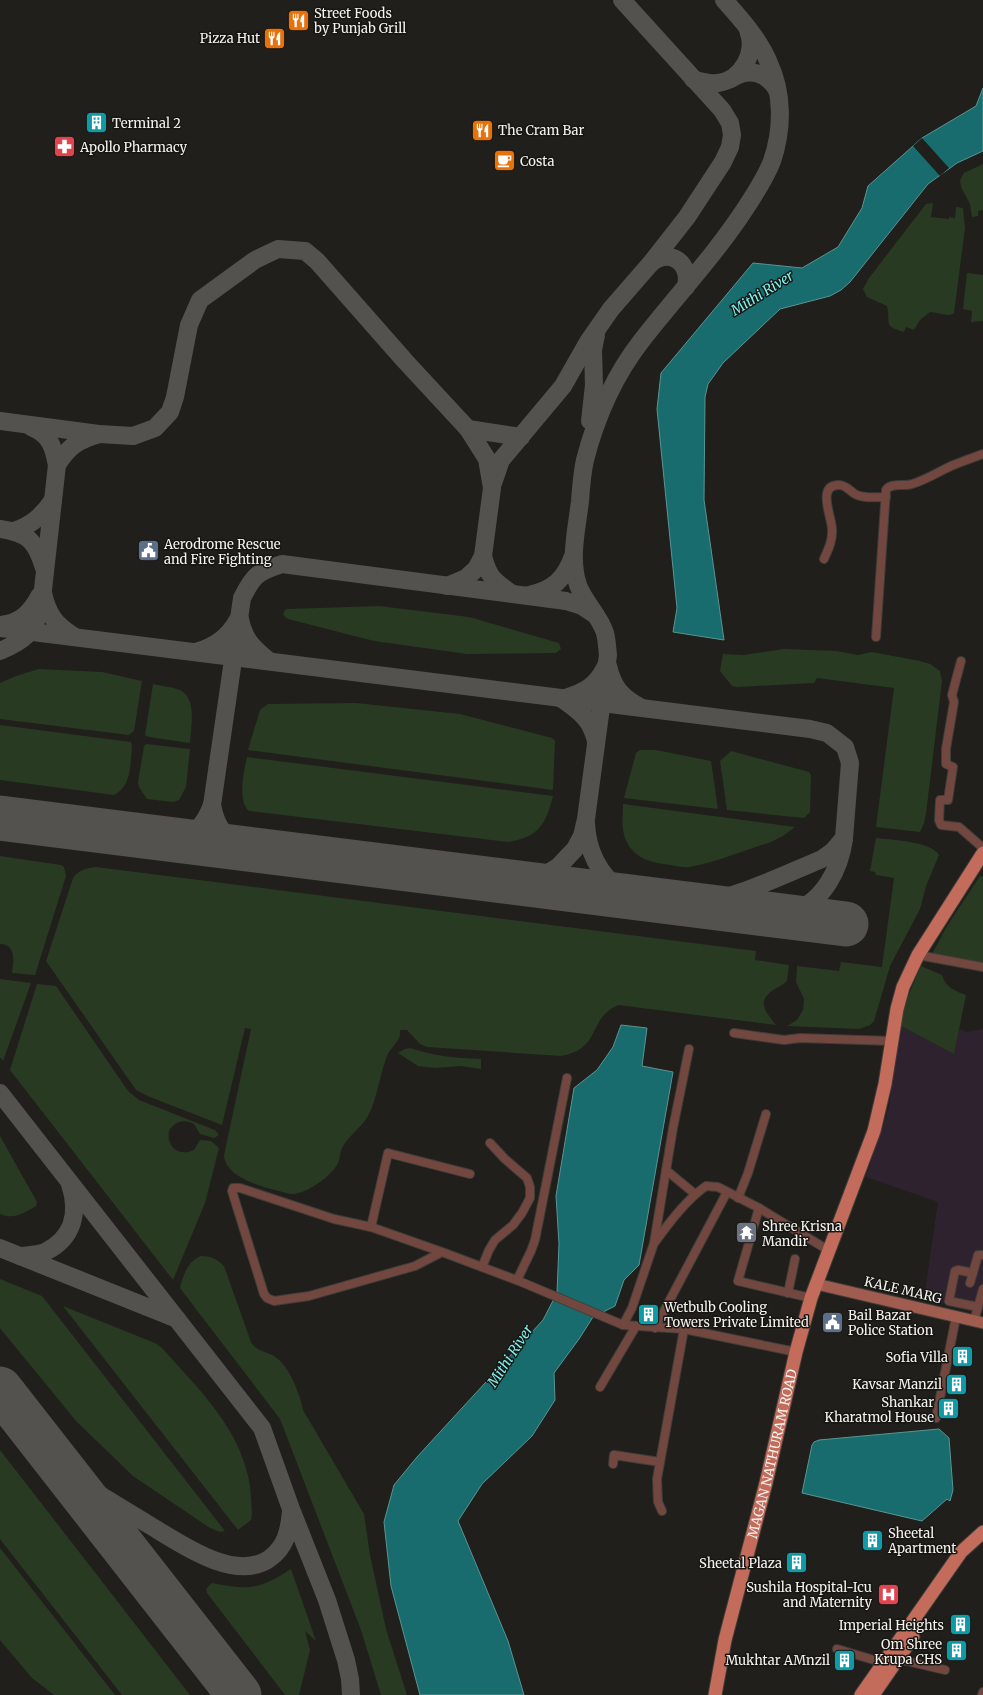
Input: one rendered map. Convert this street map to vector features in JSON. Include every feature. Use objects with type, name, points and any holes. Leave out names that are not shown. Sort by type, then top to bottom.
[{"type":"main road","name":"MAGAN NATHURAM ROAD","points":[[715,1695],[726,1640],[762,1498],[796,1352],[811,1298],[874,1131],[885,1084],[897,1009],[903,987],[918,955],[942,915],[979,869],[983,853]]},
{"type":"main road","name":"KALE MARG","points":[[816,1284],[978,1322]]},
{"type":"main road","points":[[861,1695],[961,1552],[983,1532]]},
{"type":"main road","points":[[873,1695],[969,1555],[983,1542]]},
{"type":"street","points":[[876,637],[886,490],[890,486],[909,485],[920,482],[951,466],[983,454]]},
{"type":"street","points":[[824,559],[832,537],[832,523],[826,499],[828,490],[832,486],[840,485],[860,496],[886,497]]},
{"type":"street","points":[[961,661],[952,695],[954,702],[946,749],[946,764],[953,767],[948,800],[940,800],[939,820],[941,825],[959,827],[983,848]]},
{"type":"street","points":[[918,955],[983,967]]},
{"type":"street","points":[[734,1033],[784,1040],[800,1038],[892,1041]]},
{"type":"street","points":[[623,1325],[632,1308],[654,1243],[689,1049]]},
{"type":"street","points":[[518,1280],[531,1251],[534,1240],[567,1078]]},
{"type":"street","points":[[738,1198],[748,1172],[766,1114]]},
{"type":"street","points":[[482,1267],[495,1240],[514,1225],[530,1198],[530,1187],[527,1178],[505,1159],[490,1142]]},
{"type":"street","points":[[371,1227],[388,1153],[470,1174]]},
{"type":"street","points":[[666,1170],[696,1194]]},
{"type":"street","points":[[654,1243],[674,1217],[696,1194],[706,1186],[718,1187],[759,1208],[828,1250]]},
{"type":"street","points":[[442,1252],[415,1266],[309,1296],[277,1301],[270,1300],[264,1294],[232,1191],[233,1188],[240,1188],[334,1220],[371,1227],[442,1252],[518,1280],[623,1325],[684,1329],[796,1352]]},
{"type":"street","points":[[655,1328],[727,1192]]},
{"type":"street","points":[[759,1208],[738,1281],[811,1298]]},
{"type":"street","points":[[970,1283],[978,1255],[983,1255]]},
{"type":"street","points":[[788,1293],[795,1259]]},
{"type":"street","points":[[973,1273],[958,1270],[955,1272],[949,1300],[950,1302],[954,1303],[978,1307]]},
{"type":"street","points":[[978,1322],[978,1307],[983,1289]]},
{"type":"street","points":[[936,1418],[954,1303]]},
{"type":"street","points":[[600,1387],[636,1326]]},
{"type":"street","points":[[662,1511],[658,1502],[657,1479],[684,1329]]},
{"type":"street","points":[[612,1464],[614,1455],[660,1462]]},
{"type":"street","points":[[837,1649],[884,1663]]},
{"type":"street","points":[[898,1659],[945,1670]]},
{"type":"shaded area","points":[[899,1025],[954,1054],[959,1029],[968,1032],[983,1029],[983,1312],[924,1299],[938,1202],[866,1177],[889,1107]]},
{"type":"green space","points":[[983,164],[983,210],[978,211],[978,216],[972,217],[970,204],[961,187],[960,180],[964,173]]},
{"type":"green space","points":[[933,203],[931,217],[949,219],[949,217],[955,218],[956,207],[963,208],[965,228],[954,313],[946,315],[930,312],[920,320],[914,330],[906,327],[904,332],[890,326],[887,306],[867,297],[863,289],[869,278],[926,204]]},
{"type":"green space","points":[[967,273],[983,275],[983,321],[971,322],[972,311],[963,309]]},
{"type":"green space","points":[[379,606],[469,617],[559,643],[561,649],[556,653],[467,654],[374,641],[288,619],[283,614],[285,610],[288,609]]},
{"type":"green space","points":[[784,649],[836,651],[858,655],[872,652],[920,661],[930,664],[940,671],[942,681],[926,814],[920,832],[876,827],[894,688],[817,678],[814,683],[737,687],[732,686],[720,671],[723,654],[743,655]]},
{"type":"green space","points":[[39,669],[102,672],[142,681],[134,731],[129,735],[0,719],[0,683]]},
{"type":"green space","points":[[153,684],[180,690],[189,700],[192,714],[190,743],[149,737],[145,735]]},
{"type":"green space","points":[[356,703],[460,714],[552,738],[555,741],[553,790],[248,750],[260,710],[268,704]]},
{"type":"green space","points":[[0,725],[131,742],[130,767],[127,780],[120,791],[114,795],[0,780]]},
{"type":"green space","points":[[146,744],[190,749],[186,787],[179,800],[173,802],[147,799],[139,787],[138,782],[144,746]]},
{"type":"green space","points":[[640,750],[656,750],[711,761],[718,809],[624,798],[636,753]]},
{"type":"green space","points":[[731,751],[809,772],[811,775],[810,812],[804,818],[727,810],[720,761]]},
{"type":"green space","points":[[247,757],[553,796],[544,822],[540,828],[527,837],[508,842],[249,811],[245,806],[242,793],[243,777]]},
{"type":"green space","points":[[623,804],[795,827],[783,836],[771,842],[710,862],[690,867],[680,867],[644,859],[633,851],[628,845],[624,834]]},
{"type":"green space","points":[[876,838],[920,844],[935,850],[939,855],[926,886],[920,909],[890,966],[874,1021],[870,1025],[859,1029],[787,1026],[797,1020],[803,1010],[804,999],[796,982],[797,966],[839,971],[841,962],[882,967],[894,878],[876,875],[875,872],[870,871]]},
{"type":"green space","points":[[0,856],[61,865],[64,867],[66,876],[35,975],[12,973],[13,954],[9,947],[0,944]]},
{"type":"green space","points":[[96,867],[756,951],[755,960],[789,965],[787,981],[768,994],[764,1003],[766,1011],[776,1025],[618,1005],[608,1011],[602,1018],[583,1047],[574,1052],[561,1056],[428,1047],[420,1044],[407,1030],[400,1030],[398,1041],[387,1056],[370,1112],[364,1122],[345,1143],[335,1168],[318,1184],[303,1191],[291,1194],[250,1182],[232,1171],[226,1164],[224,1155],[251,1029],[245,1028],[222,1125],[150,1097],[136,1090],[46,961],[73,878],[83,870]]},
{"type":"green space","points":[[980,876],[983,877],[983,964],[932,954],[947,926]]},
{"type":"green space","points":[[921,966],[942,975],[948,986],[966,995],[954,1054],[899,1025],[904,1006]]},
{"type":"green space","points":[[0,979],[31,983],[3,1061],[0,1057]]},
{"type":"green space","points":[[37,984],[56,986],[128,1091],[139,1100],[215,1130],[219,1135],[214,1138],[200,1134],[194,1124],[183,1121],[174,1125],[169,1131],[172,1146],[179,1151],[188,1152],[194,1150],[200,1140],[211,1141],[219,1148],[205,1203],[173,1280],[10,1070]]},
{"type":"green space","points":[[410,1048],[445,1056],[481,1059],[481,1069],[461,1066],[435,1068],[418,1066],[398,1053]]},
{"type":"green space","points":[[0,1136],[37,1202],[36,1206],[19,1215],[5,1216],[0,1214]]},
{"type":"green space","points":[[201,1256],[214,1258],[224,1266],[251,1342],[258,1349],[274,1356],[279,1360],[289,1373],[293,1380],[303,1410],[364,1514],[370,1555],[386,1629],[407,1695],[381,1695],[361,1630],[280,1419],[180,1288],[189,1265],[196,1258]]},
{"type":"green space","points":[[0,1279],[42,1296],[225,1531],[220,1532],[210,1528],[133,1476],[76,1421],[0,1328]]},
{"type":"green space","points":[[63,1306],[155,1343],[162,1348],[200,1390],[223,1421],[241,1454],[247,1472],[251,1493],[251,1520],[238,1530]]},
{"type":"green space","points":[[0,1450],[190,1695],[122,1695],[0,1539]]},
{"type":"green space","points":[[0,1548],[115,1695],[54,1695],[32,1678],[0,1640]]},
{"type":"green space","points":[[291,1569],[316,1641],[305,1631],[310,1650],[299,1695],[285,1695],[207,1593],[206,1589],[212,1583],[235,1587],[261,1585]]},
{"type":"water","name":"Mithi River","points":[[983,88],[983,151],[957,163],[928,184],[850,282],[841,290],[830,296],[780,309],[723,363],[708,384],[705,397],[704,500],[724,640],[673,632],[677,608],[657,409],[661,373],[753,263],[802,268],[838,247],[862,208],[868,186],[922,138],[976,106]]},
{"type":"water","name":"Mithi River","points":[[621,1025],[647,1028],[642,1066],[673,1072],[639,1265],[624,1280],[615,1306],[593,1317],[554,1373],[555,1400],[532,1436],[482,1484],[458,1521],[508,1641],[524,1695],[420,1695],[391,1586],[384,1522],[394,1485],[417,1457],[543,1320],[557,1293],[559,1244],[556,1196],[574,1088],[597,1070],[613,1047]]},
{"type":"water","points":[[939,1429],[949,1438],[953,1490],[950,1501],[947,1499],[922,1521],[802,1493],[812,1445],[814,1442],[819,1440]]},
{"type":"pier","points":[[922,138],[949,168],[940,176],[913,146]]},
{"type":"taxiway","points":[[492,486],[501,460],[563,386],[588,342],[611,309],[651,263],[687,217],[723,162],[730,147],[732,135],[730,123],[722,110],[622,0]]},
{"type":"taxiway","points":[[511,882],[540,878],[559,866],[575,849],[582,836],[586,819],[608,655],[607,641],[603,627],[578,585],[575,575],[574,543],[583,470],[589,444],[600,413],[615,382],[632,354],[655,323],[735,224],[764,179],[776,149],[780,124],[780,111],[774,75],[765,54],[755,38],[724,0]]},
{"type":"taxiway","points":[[693,79],[718,83],[727,81],[734,77],[740,71],[749,56],[750,38],[748,30]]},
{"type":"taxiway","points":[[731,79],[744,73],[757,73],[768,79],[777,90]]},
{"type":"taxiway","points":[[0,421],[99,434],[133,436],[155,428],[170,412],[175,397],[189,325],[200,300],[255,260],[278,249],[305,251],[317,261],[405,361],[468,429],[487,459],[492,488],[483,556],[476,569],[466,578],[447,586]]},
{"type":"taxiway","points":[[651,263],[666,257],[678,260],[685,271],[687,278],[686,287]]},
{"type":"taxiway","points":[[590,421],[594,385],[593,350],[596,335]]},
{"type":"taxiway","points":[[31,427],[47,437],[52,446],[57,465]]},
{"type":"taxiway","points":[[468,429],[521,437]]},
{"type":"taxiway","points":[[0,651],[16,644],[27,635],[35,623],[41,607],[57,465],[65,453],[74,445],[99,434]]},
{"type":"taxiway","points":[[14,531],[26,526],[36,519],[53,500]]},
{"type":"taxiway","points":[[0,529],[18,533],[30,540],[38,551],[44,568]]},
{"type":"taxiway","points":[[483,556],[487,569],[492,578],[511,593]]},
{"type":"taxiway","points":[[529,595],[545,590],[557,582],[566,571],[573,556]]},
{"type":"taxiway","points":[[170,839],[192,833],[197,829],[209,813],[212,805],[242,598],[254,579],[267,569],[282,564],[566,601],[582,606],[594,614]]},
{"type":"taxiway","points":[[43,593],[50,614],[58,624],[75,637]]},
{"type":"taxiway","points":[[0,625],[20,619],[33,607],[40,595]]},
{"type":"taxiway","points":[[240,619],[244,633],[250,643],[269,661]]},
{"type":"taxiway","points":[[196,652],[220,641],[225,637],[237,621]]},
{"type":"taxiway","points":[[0,628],[810,729],[827,733],[845,747],[850,763],[844,838],[833,851],[822,859],[758,886],[708,902],[691,905]]},
{"type":"taxiway","points":[[565,698],[584,691],[598,679],[606,666]]},
{"type":"taxiway","points":[[608,666],[615,686],[623,695],[640,707]]},
{"type":"taxiway","points":[[562,699],[588,721],[596,741]]},
{"type":"taxiway","points":[[212,805],[219,827],[233,841],[247,849]]},
{"type":"taxiway","points":[[586,823],[589,843],[601,870],[614,884],[643,899]]},
{"type":"taxiway","points":[[774,915],[792,912],[803,907],[821,892],[828,883],[839,861],[844,839]]},
{"type":"taxiway","points":[[0,1093],[262,1428],[291,1509],[327,1600],[346,1660],[350,1679],[351,1695]]},
{"type":"taxiway","points":[[20,1256],[45,1252],[55,1246],[68,1232],[74,1214],[73,1194],[70,1184]]},
{"type":"taxiway","points":[[0,1248],[177,1319]]},
{"type":"taxiway","points":[[68,1476],[189,1549],[222,1563],[239,1566],[255,1565],[269,1559],[275,1554],[286,1538],[291,1512]]},
{"type":"runway","points":[[0,818],[846,924]]},
{"type":"runway","points":[[0,1389],[239,1695]]},
{"type":"place","name":"Street Foods by Punjab Grill","points":[[298,20]]},
{"type":"place","name":"Pizza Hut","points":[[275,38]]},
{"type":"place","name":"Terminal 2","points":[[96,123]]},
{"type":"place","name":"The Cram Bar","points":[[483,130]]},
{"type":"place","name":"Apollo Pharmacy","points":[[64,147]]},
{"type":"place","name":"Costa","points":[[505,161]]},
{"type":"place","name":"Aerodrome Rescue and Fire Fighting","points":[[149,551]]},
{"type":"place","name":"Shree Krisna Mandir","points":[[747,1233]]},
{"type":"place","name":"Wetbulb Cooling Towers Private Limited","points":[[649,1314]]},
{"type":"place","name":"Bail Bazar Police Station","points":[[833,1322]]},
{"type":"place","name":"Sofia Villa","points":[[963,1357]]},
{"type":"place","name":"Kavsar Manzil","points":[[957,1384]]},
{"type":"place","name":"Shankar Kharatmol House","points":[[949,1409]]},
{"type":"place","name":"Sheetal Apartment","points":[[873,1540]]},
{"type":"place","name":"Sheetal Plaza","points":[[797,1563]]},
{"type":"place","name":"Sushila Hospital-Icu and Maternity","points":[[888,1594]]},
{"type":"place","name":"Imperial Heights","points":[[960,1625]]},
{"type":"place","name":"Om Shree Krupa CHS","points":[[957,1651]]},
{"type":"place","name":"Mukhtar AMnzil","points":[[845,1660]]}]
